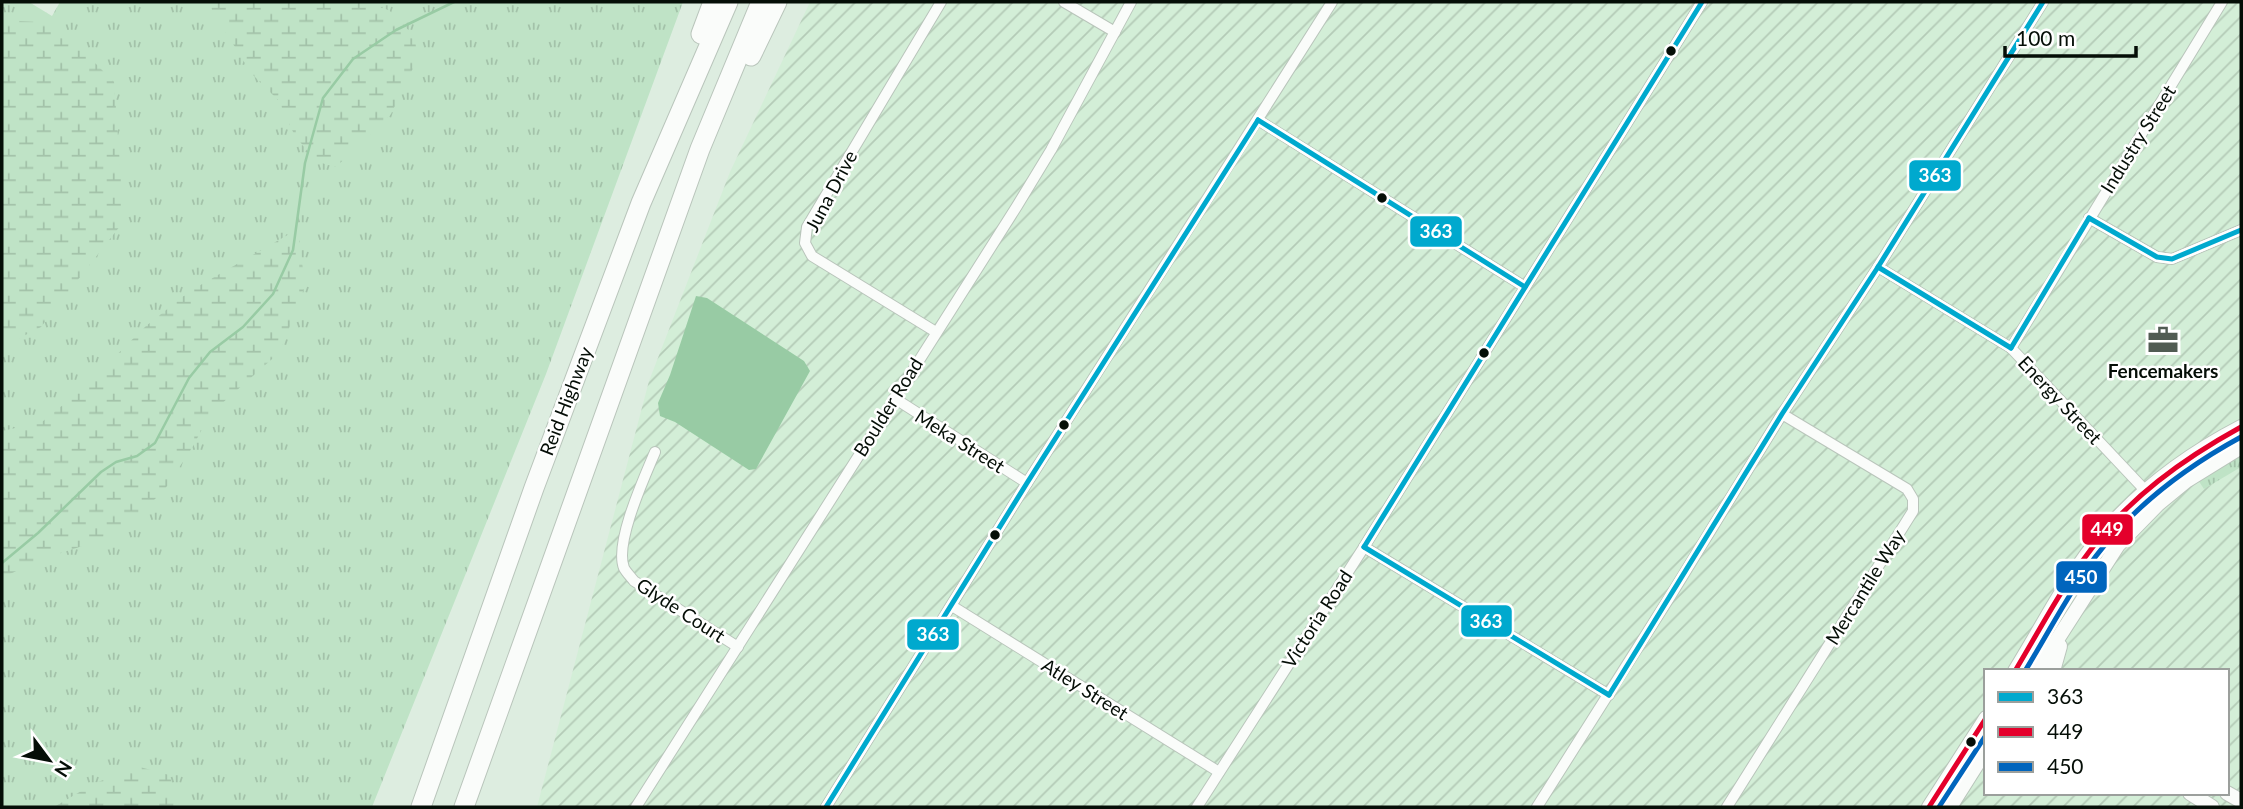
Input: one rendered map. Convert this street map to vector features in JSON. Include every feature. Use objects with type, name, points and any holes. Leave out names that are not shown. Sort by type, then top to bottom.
[{"type":"highway","points":[[641,203],[713,2]]},
{"type":"highway","name":"Reid Highway","points":[[421,807],[534,488],[641,203],[728,2]]},
{"type":"highway","points":[[464,807],[700,149],[761,2]]},
{"type":"highway","points":[[680,206],[777,2]]},
{"type":"highway","points":[[471,807],[553,561]]},
{"type":"main road","points":[[2022,668],[2064,590],[2101,537],[2145,492],[2209,444],[2241,427]]},
{"type":"main road","points":[[2038,669],[2118,545],[2158,504],[2214,462],[2241,447]]},
{"type":"main road","points":[[2053,669],[2057,651],[2088,602],[2102,568]]},
{"type":"main road","points":[[1928,807],[1984,721]]},
{"type":"main road","points":[[1950,807],[1984,753]]},
{"type":"main road","points":[[2193,795],[2212,807]]},
{"type":"street","name":"Juna Drive","points":[[936,332],[812,256],[806,243],[807,227],[941,2]]},
{"type":"street","points":[[1064,2],[1115,32]]},
{"type":"street","name":"Boulder Road","points":[[636,807],[1051,150],[1131,2]]},
{"type":"street","points":[[826,807],[1027,483],[1332,2]]},
{"type":"street","name":"Victoria Road","points":[[1197,807],[1364,547],[1702,2]]},
{"type":"street","points":[[1537,807],[2043,2]]},
{"type":"street","name":"Industry Street","points":[[2011,348],[2222,2]]},
{"type":"street","points":[[1258,120],[1525,287]]},
{"type":"street","points":[[2089,218],[2157,257],[2172,259],[2241,230]]},
{"type":"street","name":"Energy Street","points":[[1878,267],[2011,348],[2158,504]]},
{"type":"street","name":"Meka Street","points":[[894,398],[1027,483]]},
{"type":"street","name":"Mercantile Way","points":[[1727,807],[1913,512],[1913,499],[1907,489],[1782,414]]},
{"type":"street","name":"Glyde Court","points":[[655,452],[637,492],[622,550],[624,568],[634,581],[738,647]]},
{"type":"street","points":[[1364,547],[1609,695]]},
{"type":"street","name":"Atley Street","points":[[952,606],[1219,772]]},
{"type":"shaded area","points":[[810,2],[2241,2],[2241,807],[537,807],[649,381],[730,172]]},
{"type":"shaded area","points":[[696,296],[707,298],[804,361],[810,371],[756,469],[749,470],[675,422],[660,416],[658,403]]},
{"type":"green space","points":[[2,2],[29,2],[52,16],[60,2],[683,2],[546,374],[372,807],[2,807]]},
{"type":"green space","points":[[207,2],[363,2],[389,10],[415,37],[417,60],[391,114],[335,167],[315,161],[294,134],[278,100],[251,73]]},
{"type":"green space","points":[[2,20],[40,22],[69,37],[114,82],[124,221],[41,327],[2,347]]},
{"type":"green space","points":[[298,229],[305,286],[280,352],[210,414],[192,448],[163,492],[113,536],[2,577],[2,431],[42,422],[82,389],[146,326],[190,291]]},
{"type":"green space","points":[[2241,455],[2241,467],[2204,489],[2198,480]]},
{"type":"green space","points":[[140,767],[169,775],[181,807],[54,807],[95,783]]},
{"type":"waterway","points":[[2,563],[38,533],[101,472],[116,462],[137,456],[155,443],[189,378],[210,352],[243,327],[273,294],[293,250],[305,163],[323,98],[353,59],[396,30],[454,2]]},
{"type":"transit line","name":"363","points":[[1364,547],[1702,2]]},
{"type":"transit line","name":"363","points":[[1609,695],[1782,414],[1878,267],[2043,2]]},
{"type":"transit line","name":"363","points":[[1258,120],[1525,287]]},
{"type":"transit line","name":"363","points":[[826,807],[1027,483],[1258,120]]},
{"type":"transit line","name":"363","points":[[2089,218],[2157,257],[2172,259],[2241,230]]},
{"type":"transit line","name":"363","points":[[2011,348],[2089,218]]},
{"type":"transit line","name":"363","points":[[1878,267],[2011,348]]},
{"type":"transit line","name":"449","points":[[2016,669],[2060,595],[2104,532],[2158,481],[2198,452],[2241,427]]},
{"type":"transit line","name":"450","points":[[2026,669],[2077,584],[2111,537],[2181,474],[2241,437]]},
{"type":"transit line","name":"363","points":[[1364,547],[1609,695]]},
{"type":"transit line","name":"449","points":[[1929,807],[1984,721]]},
{"type":"transit line","name":"450","points":[[1939,807],[1984,738]]},
{"type":"place","name":"Fencemakers","points":[[2163,340]]}]
